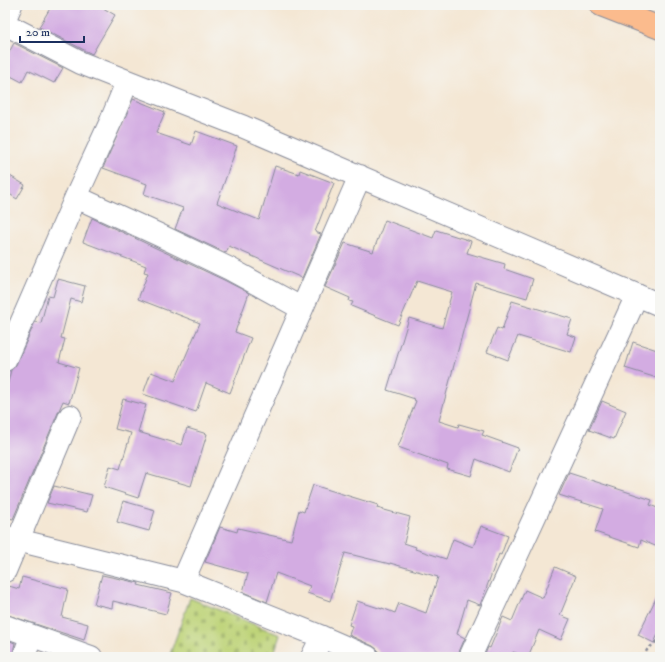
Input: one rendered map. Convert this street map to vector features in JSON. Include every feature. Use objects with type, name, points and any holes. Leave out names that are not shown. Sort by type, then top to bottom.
[{"type":"main road","points":[[600,5],[660,28]]},
{"type":"street","points":[[5,19],[11,5]]},
{"type":"street","points":[[5,24],[81,64],[244,127],[660,305]]},
{"type":"street","points":[[5,360],[127,82]]},
{"type":"street","points":[[183,581],[301,308],[360,176]]},
{"type":"street","points":[[76,197],[230,269],[301,308]]},
{"type":"street","points":[[470,657],[637,296]]},
{"type":"street","points":[[5,572],[11,539],[70,416]]},
{"type":"street","points":[[11,539],[183,581],[368,657]]},
{"type":"street","points":[[5,626],[91,657]]},
{"type":"street","points":[[24,657],[31,636]]},
{"type":"street","points":[[312,657],[322,637]]},
{"type":"path","points":[[642,657],[660,638]]},
{"type":"green space","points":[[190,598],[280,635],[273,657],[169,657]]},
{"type":"building","points":[[52,5],[98,5],[115,15],[92,54],[39,27]]},
{"type":"building","points":[[14,43],[63,68],[54,83],[28,70],[22,82],[5,73],[5,60]]},
{"type":"building","points":[[133,99],[165,112],[156,133],[191,145],[196,131],[237,146],[217,203],[259,220],[275,166],[299,174],[300,170],[334,183],[315,232],[321,234],[302,278],[229,246],[226,253],[175,229],[183,208],[144,194],[147,184],[103,168]]},
{"type":"building","points":[[5,173],[25,185],[17,199],[5,191]]},
{"type":"building","points":[[92,218],[249,293],[235,332],[251,338],[230,393],[206,383],[196,412],[143,394],[151,372],[175,381],[200,323],[138,299],[148,273],[144,272],[146,266],[83,242]]},
{"type":"building","points":[[385,220],[433,238],[436,230],[471,241],[467,253],[505,264],[504,269],[533,279],[527,298],[476,283],[439,421],[458,427],[459,424],[484,431],[482,435],[518,448],[509,472],[476,459],[471,476],[447,469],[448,465],[398,447],[416,401],[414,400],[415,399],[387,390],[409,318],[442,328],[452,292],[417,281],[398,325],[351,306],[353,302],[349,301],[350,298],[325,287],[345,243],[373,252]]},
{"type":"building","points":[[58,279],[85,286],[81,302],[71,299],[61,338],[65,339],[59,362],[79,368],[69,403],[63,401],[13,519],[5,517],[5,395],[11,370],[16,365],[35,322],[41,323],[48,296],[53,297]]},
{"type":"building","points":[[512,301],[572,319],[567,334],[576,337],[571,352],[518,336],[508,360],[487,352],[497,328],[502,330]]},
{"type":"building","points":[[633,342],[660,351],[660,379],[625,368]]},
{"type":"building","points":[[123,399],[146,405],[138,432],[182,445],[187,428],[207,434],[191,486],[146,473],[138,498],[104,487],[110,466],[120,469],[131,433],[115,429]]},
{"type":"building","points":[[602,401],[626,411],[614,439],[589,430]]},
{"type":"building","points":[[569,473],[652,500],[650,505],[660,509],[660,548],[641,540],[639,547],[595,532],[603,509],[559,495]]},
{"type":"building","points":[[313,485],[378,505],[377,508],[410,517],[404,543],[416,547],[415,549],[446,559],[453,539],[473,547],[481,526],[508,536],[501,555],[499,554],[480,605],[467,600],[457,634],[465,638],[458,657],[380,657],[378,650],[373,646],[349,635],[352,626],[349,625],[357,601],[395,613],[399,603],[426,613],[438,577],[390,563],[345,553],[330,601],[307,593],[310,586],[276,573],[267,602],[243,592],[248,574],[205,562],[220,527],[237,532],[238,528],[291,540],[299,510],[304,512]]},
{"type":"building","points":[[54,486],[92,495],[87,512],[47,503]]},
{"type":"building","points":[[123,501],[155,510],[149,531],[117,522]]},
{"type":"building","points":[[555,567],[576,576],[560,615],[570,619],[561,640],[539,630],[528,657],[513,652],[512,657],[484,657],[488,647],[490,648],[503,617],[512,621],[525,590],[543,598]]},
{"type":"building","points":[[102,575],[139,583],[138,585],[172,593],[166,614],[113,601],[112,608],[94,604]]},
{"type":"building","points":[[22,577],[68,589],[62,617],[88,624],[84,640],[5,614],[5,600],[9,586],[19,589]]},
{"type":"building","points":[[660,590],[660,630],[654,643],[638,635]]},
{"type":"building","points":[[5,639],[15,643],[12,657],[5,657]]}]
